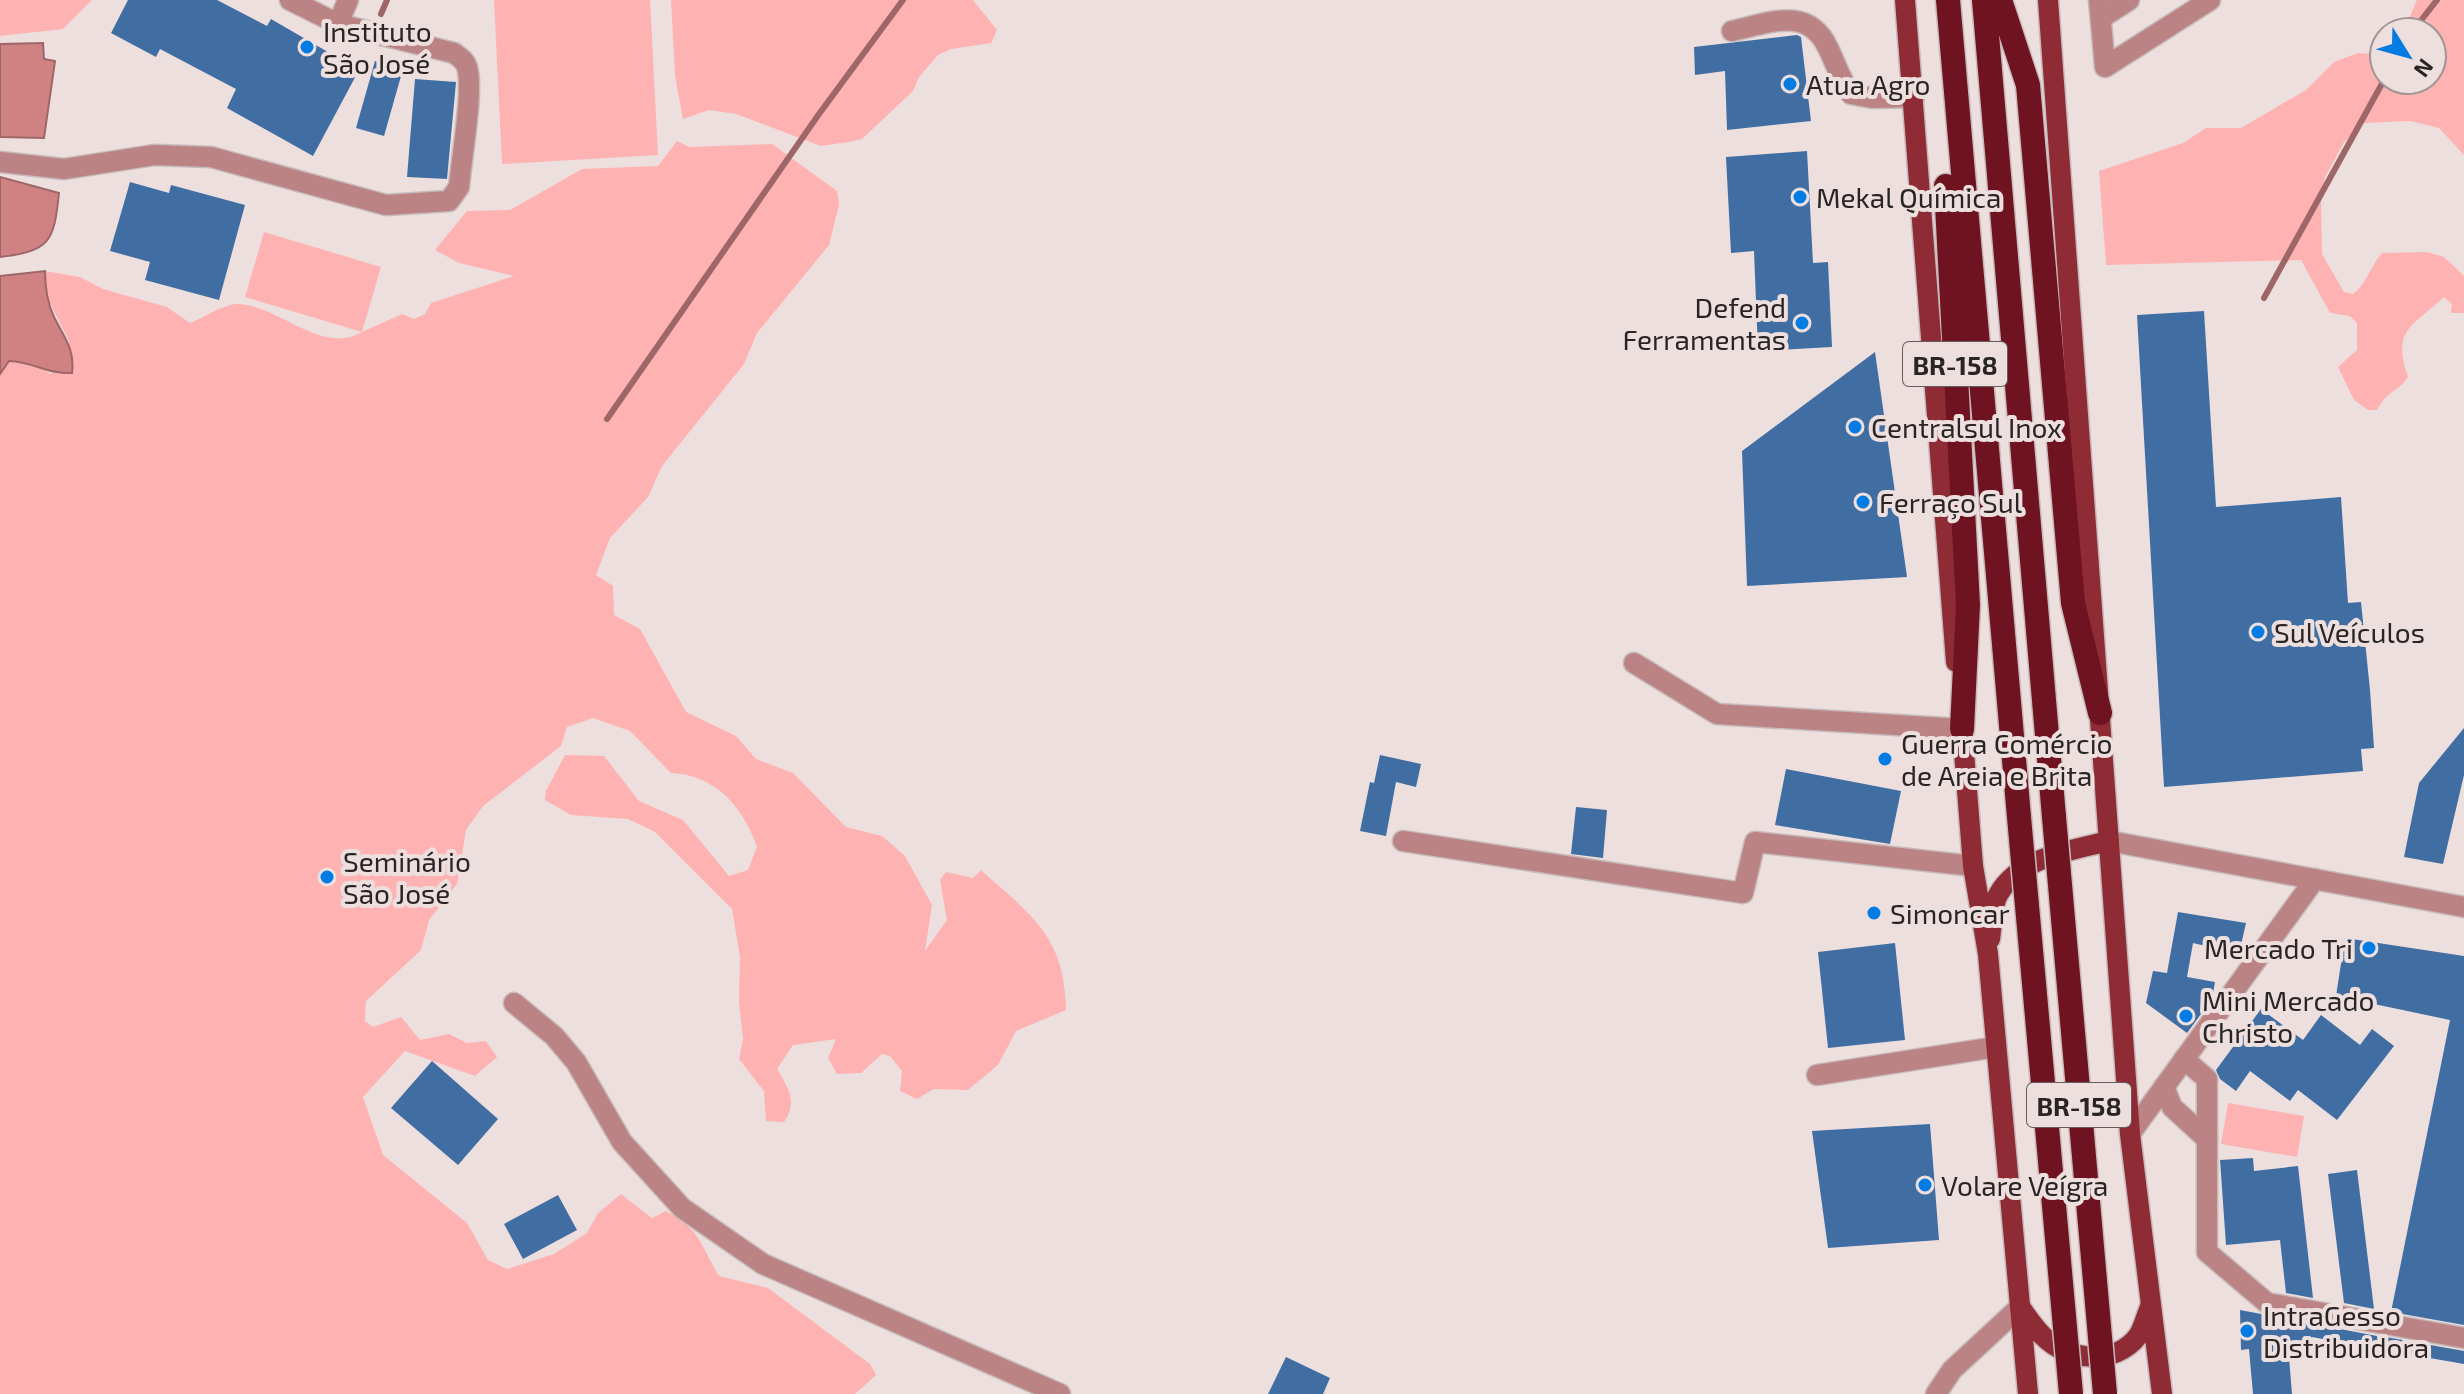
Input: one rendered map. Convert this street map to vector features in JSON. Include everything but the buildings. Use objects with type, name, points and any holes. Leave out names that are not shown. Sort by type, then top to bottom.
[{"type":"highway","name":"BR-158","points":[[1937,0],[1968,605],[1962,729]]},
{"type":"highway","name":"BR-158","points":[[1948,0],[2071,1394]]},
{"type":"highway","name":"BR-158","points":[[1984,0],[2105,1394]]},
{"type":"highway","name":"BR-158","points":[[2000,0],[2028,85],[2073,603],[2100,713]]},
{"type":"main road","name":"BR-158","points":[[1905,0],[1973,866],[1988,954],[2028,1394]]},
{"type":"main road","name":"BR-158","points":[[2048,0],[2130,1134],[2162,1394]]},
{"type":"main road","points":[[1988,954],[1997,896],[2013,878],[2038,860],[2109,841]]},
{"type":"main road","points":[[2020,1307],[2044,1338],[2071,1355],[2098,1357],[2119,1352],[2138,1336],[2151,1304]]},
{"type":"street","points":[[0,162],[64,169],[154,155],[211,157],[293,182],[386,205],[449,201],[459,187],[468,85],[467,67],[462,58],[454,53],[338,24],[321,8],[290,0]]},
{"type":"street","points":[[338,24],[348,0]]},
{"type":"street","points":[[2129,0],[2100,9],[2105,67],[2210,0]]},
{"type":"street","points":[[1732,31],[1787,19],[1805,23],[1820,31],[1840,78],[1851,94],[1872,98],[1914,97]]},
{"type":"street","points":[[1634,663],[1717,714],[1962,729]]},
{"type":"street","points":[[1403,841],[1743,893],[1755,842],[1973,866]]},
{"type":"street","points":[[2109,841],[2464,907]]},
{"type":"street","points":[[2130,1134],[2315,879]]},
{"type":"street","points":[[514,1003],[554,1036],[576,1062],[622,1142],[682,1208],[763,1264],[1060,1394]]},
{"type":"street","points":[[1817,1075],[1996,1047]]},
{"type":"street","points":[[2184,1059],[2207,1079],[2207,1252],[2267,1303],[2464,1338]]},
{"type":"street","points":[[2164,1087],[2172,1107],[2207,1139]]},
{"type":"street","points":[[1936,1394],[1952,1370],[2020,1307]]},
{"type":"shaded area","points":[[0,0],[92,0],[63,29],[0,36]]},
{"type":"shaded area","points":[[494,0],[650,0],[658,155],[502,164]]},
{"type":"shaded area","points":[[671,0],[973,0],[997,30],[991,43],[951,49],[938,55],[919,77],[913,91],[862,139],[821,146],[736,114],[709,110],[683,119],[675,76]]},
{"type":"shaded area","points":[[2417,0],[2464,0],[2464,155],[2439,128],[2410,121],[2364,123],[2344,142],[2325,177],[2321,195],[2322,254],[2344,292],[2353,294],[2382,253],[2427,252],[2444,257],[2464,276],[2464,313],[2451,313],[2452,304],[2444,297],[2414,323],[2402,349],[2408,377],[2377,410],[2368,410],[2354,400],[2338,367],[2357,350],[2357,323],[2350,316],[2330,313],[2301,260],[2106,265],[2099,171],[2183,143],[2206,128],[2241,128],[2306,90],[2334,62],[2358,53],[2368,54],[2368,96],[2448,96],[2448,16],[2410,16]]},
{"type":"shaded area","points":[[43,43],[44,59],[55,61],[44,138],[0,137],[0,44]]},
{"type":"shaded area","points":[[677,141],[689,147],[772,144],[837,191],[839,205],[829,245],[757,333],[744,364],[662,466],[648,497],[610,538],[596,575],[613,586],[614,615],[640,629],[686,712],[736,736],[756,759],[793,773],[846,827],[882,836],[905,856],[932,905],[925,951],[947,920],[940,880],[946,872],[973,878],[981,870],[1030,915],[1052,945],[1064,985],[1066,1010],[1016,1031],[998,1065],[968,1090],[934,1089],[917,1099],[900,1091],[902,1071],[890,1056],[882,1054],[861,1073],[837,1074],[828,1058],[836,1039],[793,1045],[777,1069],[790,1095],[788,1115],[784,1122],[766,1121],[764,1091],[739,1059],[743,1040],[739,1002],[740,957],[732,909],[655,832],[628,819],[571,815],[545,800],[546,791],[565,755],[604,756],[639,801],[683,820],[729,876],[748,870],[757,847],[751,832],[736,807],[714,787],[687,775],[671,773],[630,731],[593,718],[567,727],[561,746],[483,806],[466,830],[457,884],[429,920],[421,950],[366,1001],[365,1021],[373,1027],[401,1017],[420,1040],[449,1034],[467,1043],[486,1041],[497,1057],[475,1076],[405,1051],[363,1097],[383,1155],[467,1223],[488,1260],[507,1269],[554,1254],[587,1233],[598,1213],[621,1194],[652,1218],[666,1211],[687,1225],[719,1276],[768,1288],[870,1364],[876,1375],[855,1394],[0,1394],[0,374],[8,361],[33,362],[51,374],[69,341],[45,293],[45,271],[80,277],[103,289],[167,307],[190,323],[237,304],[253,306],[332,338],[347,338],[402,314],[414,319],[425,314],[431,303],[514,276],[459,263],[435,250],[467,211],[510,210],[582,169],[658,166]]},
{"type":"shaded area","points":[[0,177],[59,193],[55,223],[46,241],[39,247],[0,257]]},
{"type":"shaded area","points":[[264,232],[381,267],[362,332],[245,297]]},
{"type":"shaded area","points":[[45,271],[48,300],[70,350],[72,373],[9,361],[0,374],[0,276]]},
{"type":"shaded area","points":[[2228,1103],[2304,1116],[2297,1157],[2221,1144]]},
{"type":"waterway","points":[[381,14],[387,0]]},
{"type":"waterway","points":[[607,419],[819,114],[903,0]]},
{"type":"waterway","points":[[2424,16],[2437,0]]},
{"type":"waterway","points":[[2264,298],[2375,96]]},
{"type":"place","name":"Instituto São José","points":[[307,47]]},
{"type":"place","name":"Atua Agro","points":[[1790,84]]},
{"type":"place","name":"Mekal Química","points":[[1800,197]]},
{"type":"place","name":"Defend Ferramentas","points":[[1802,323]]},
{"type":"place","name":"Centralsul Inox","points":[[1855,427]]},
{"type":"place","name":"Ferraço Sul","points":[[1863,502]]},
{"type":"place","name":"Sul Veículos","points":[[2258,632]]},
{"type":"place","name":"Guerra Comércio de Areia e Brita","points":[[1885,759]]},
{"type":"place","name":"Seminário São José","points":[[327,877]]},
{"type":"place","name":"Simoncar","points":[[1874,913]]},
{"type":"place","name":"Mercado Tri","points":[[2369,948]]},
{"type":"place","name":"Mini Mercado Christo","points":[[2186,1016]]},
{"type":"place","name":"Volare Veígra","points":[[1925,1185]]},
{"type":"place","name":"IntraGesso Distribuidora","points":[[2247,1331]]}]
